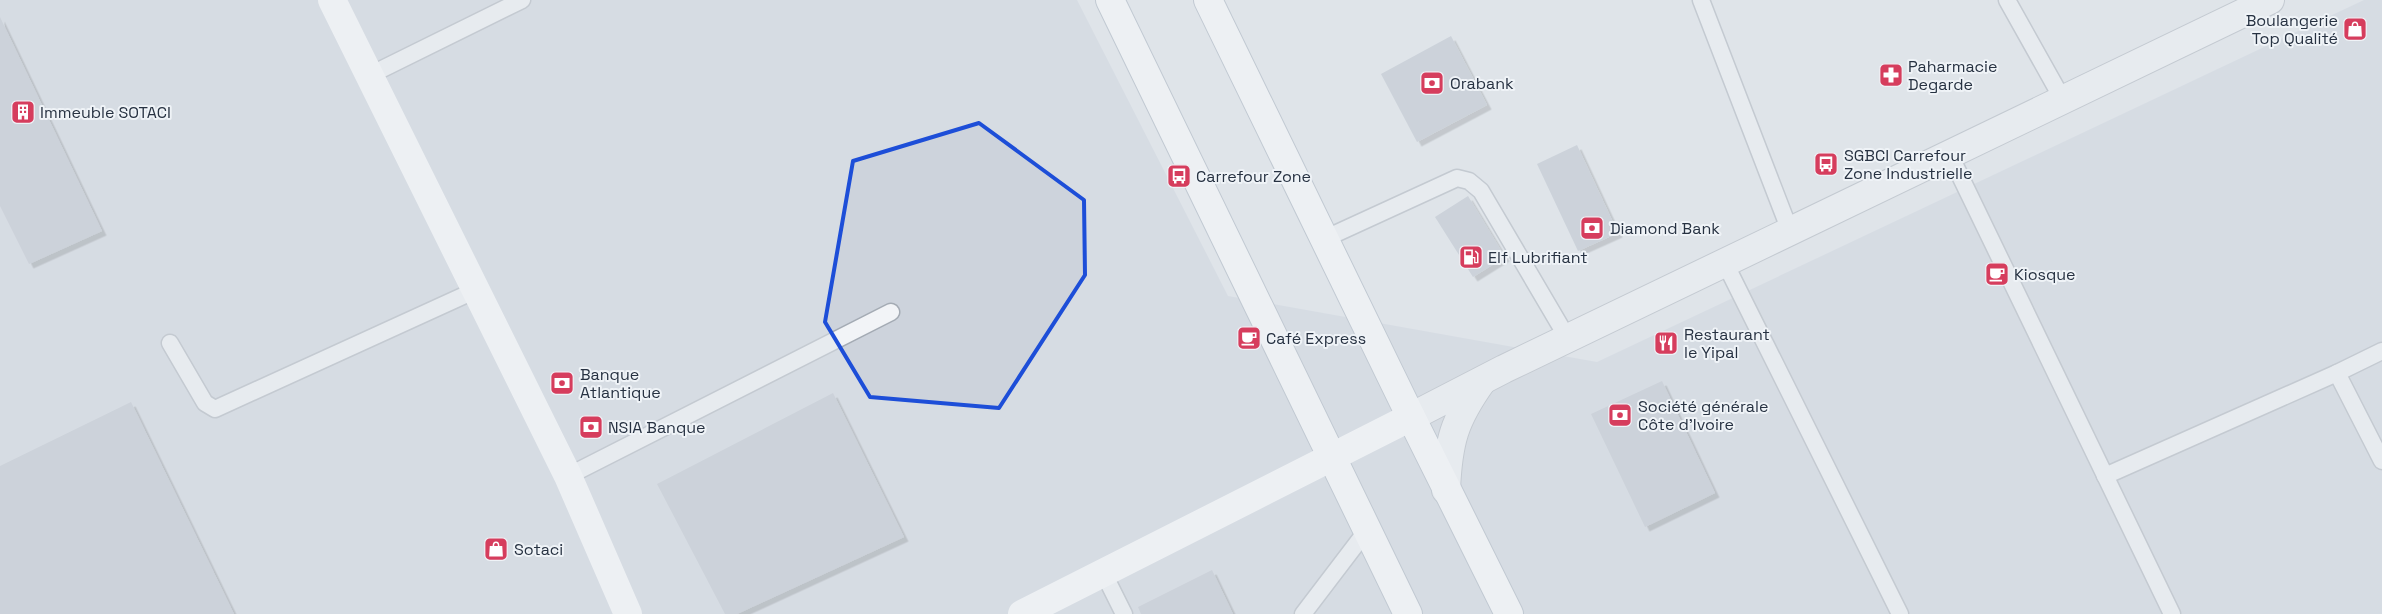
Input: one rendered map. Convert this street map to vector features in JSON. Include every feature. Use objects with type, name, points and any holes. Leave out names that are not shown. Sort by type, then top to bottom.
[{"type":"main road","points":[[332,0],[568,476],[628,614]]},
{"type":"main road","points":[[1110,0],[1408,614]]},
{"type":"main road","points":[[1208,0],[1446,490],[1509,614]]},
{"type":"main road","points":[[1022,614],[1411,417]]},
{"type":"street","points":[[1411,417],[1483,380],[2063,100],[2240,6],[2270,0]]},
{"type":"street","points":[[1446,490],[1448,454],[1453,435],[1468,401],[1483,380]]},
{"type":"lane","points":[[370,75],[522,0]]},
{"type":"lane","points":[[1701,0],[1790,231]]},
{"type":"lane","points":[[2007,0],[2063,100]]},
{"type":"lane","points":[[1950,155],[2172,614]]},
{"type":"lane","points":[[1324,238],[1457,178],[1470,181],[1481,191],[1568,339]]},
{"type":"lane","points":[[1725,263],[1900,614]]},
{"type":"lane","points":[[170,343],[205,403],[215,409],[476,290]]},
{"type":"lane","points":[[568,476],[892,312]]},
{"type":"lane","points":[[2105,476],[2337,373],[2382,351]]},
{"type":"lane","points":[[2337,373],[2382,461]]},
{"type":"lane","points":[[1303,614],[1367,530]]},
{"type":"lane","points":[[1103,572],[1124,614]]},
{"type":"highlighted area","points":[[979,123],[1084,200],[1085,275],[999,408],[870,397],[825,322],[853,161]]},
{"type":"shaded area","points":[[0,0],[1077,0],[1228,296],[1597,362],[2364,0],[2382,0],[2382,614],[0,614]]},
{"type":"building","name":"Immeuble SOTACI","points":[[0,17],[102,231],[29,264],[0,206]]},
{"type":"building","points":[[1451,36],[1487,105],[1417,142],[1381,74]]},
{"type":"building","points":[[1577,145],[1618,233],[1578,251],[1537,164]]},
{"type":"building","points":[[1468,196],[1505,257],[1473,277],[1435,217]]},
{"type":"building","points":[[1662,381],[1715,493],[1645,527],[1591,414]]},
{"type":"building","points":[[833,393],[904,537],[737,614],[725,614],[657,484]]},
{"type":"building","points":[[131,402],[234,614],[0,614],[0,466]]},
{"type":"building","points":[[1212,570],[1233,614],[1141,614],[1138,607]]},
{"type":"place","name":"Boulangerie Top Qualité","points":[[2355,29]]},
{"type":"place","name":"Paharmacie Degarde","points":[[1891,75]]},
{"type":"place","name":"Orabank","points":[[1432,83]]},
{"type":"place","name":"Immeuble SOTACI","points":[[23,112]]},
{"type":"place","name":"SGBCI Carrefour Zone Industrielle","points":[[1826,164]]},
{"type":"place","name":"Carrefour Zone","points":[[1179,176]]},
{"type":"place","name":"Diamond Bank","points":[[1592,228]]},
{"type":"place","name":"Elf Lubrifiant","points":[[1471,257]]},
{"type":"place","name":"Kiosque","points":[[1997,274]]},
{"type":"place","name":"Café Express","points":[[1249,338]]},
{"type":"place","name":"Restaurant le Yipal","points":[[1666,343]]},
{"type":"place","name":"Banque Atlantique","points":[[562,383]]},
{"type":"place","name":"Société générale Côte d’Ivoire","points":[[1620,415]]},
{"type":"place","name":"NSIA Banque","points":[[591,427]]},
{"type":"place","name":"Sotaci","points":[[496,549]]}]
